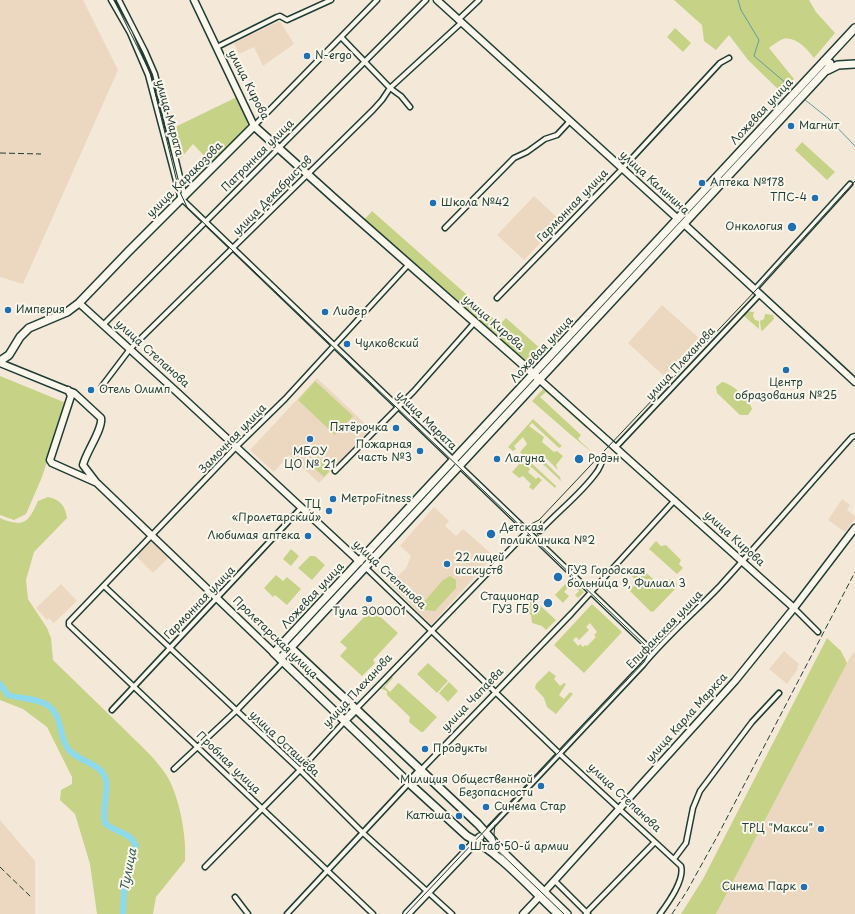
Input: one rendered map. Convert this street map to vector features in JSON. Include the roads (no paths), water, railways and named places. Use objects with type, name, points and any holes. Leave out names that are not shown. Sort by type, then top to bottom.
[{"type":"main road","name":"Ложевая улица","points":[[284,662],[291,648],[540,380],[681,222],[799,94],[824,61],[855,28]]},
{"type":"main road","name":"Ложевая улица","points":[[822,75],[830,66],[830,63],[824,61]]},
{"type":"main road","name":"Ложевая улица","points":[[799,94],[834,66],[855,64]]},
{"type":"main road","name":"улица Кирова","points":[[254,126],[540,380]]},
{"type":"main road","name":"улица Каракозова","points":[[0,362],[12,352],[20,337],[29,328],[67,312],[79,304],[128,252],[183,199],[254,126]]},
{"type":"main road","name":"Ложевая улица","points":[[274,653],[534,374],[681,222]]},
{"type":"main road","points":[[414,504],[421,509]]},
{"type":"main road","name":"улица Степанова","points":[[360,562],[366,568]]},
{"type":"main road","name":"Пролетарская улица","points":[[291,648],[478,824],[542,894],[558,914]]},
{"type":"main road","name":"Пролетарская улица","points":[[274,653],[409,783],[467,836],[477,840],[567,914]]},
{"type":"main road","points":[[284,662],[290,654],[298,654]]},
{"type":"main road","name":"улица Плеханова","points":[[345,720],[356,709]]},
{"type":"main road","name":"улица Чапаева","points":[[409,783],[421,770]]},
{"type":"main road","points":[[407,914],[428,890],[485,833]]},
{"type":"street","name":"улица Марата","points":[[111,0],[143,61],[183,199],[205,223],[647,646],[648,656]]},
{"type":"street","name":"улица Марата","points":[[119,0],[149,59],[160,90],[183,199]]},
{"type":"street","name":"улица Кирова","points":[[194,0],[254,126]]},
{"type":"street","points":[[217,47],[277,17],[280,16],[287,20],[330,0]]},
{"type":"street","name":"улица Каракозова","points":[[254,126],[377,0]]},
{"type":"street","name":"Патронная улица","points":[[103,324],[366,62],[426,0]]},
{"type":"street","name":"улица Калинина","points":[[437,0],[855,382]]},
{"type":"street","name":"улица Декабристов","points":[[102,386],[130,350],[308,175],[382,100],[390,88],[479,0]]},
{"type":"street","points":[[341,37],[390,88],[396,91],[410,107]]},
{"type":"street","name":"Гармонная улица","points":[[496,298],[622,170],[720,63],[729,58]]},
{"type":"street","points":[[143,61],[149,59]]},
{"type":"street","points":[[445,228],[514,158],[527,152],[545,139],[557,135],[570,121]]},
{"type":"street","points":[[755,289],[850,184]]},
{"type":"street","name":"Замочная улица","points":[[69,625],[70,620],[236,447],[296,387],[409,264]]},
{"type":"street","name":"улица Плеханова","points":[[616,447],[760,294]]},
{"type":"street","name":"улица Степанова","points":[[79,304],[103,324],[360,562]]},
{"type":"street","points":[[335,471],[398,407],[475,322]]},
{"type":"street","points":[[11,368],[9,361],[12,352]]},
{"type":"street","points":[[0,362],[11,368],[68,390],[84,400],[102,421],[84,461],[80,466],[68,471]]},
{"type":"street","name":"улица Кирова","points":[[540,380],[675,500],[794,608],[818,632]]},
{"type":"street","name":"Пролетарская улица","points":[[68,390],[71,396],[54,444],[50,460],[51,463],[97,484],[274,653]]},
{"type":"street","name":"Епифанская улица","points":[[485,833],[643,665],[648,656],[670,638],[742,561],[852,437],[855,436]]},
{"type":"street","points":[[84,461],[84,468],[97,484]]},
{"type":"street","points":[[540,531],[597,472],[602,462]]},
{"type":"street","name":"улица Чапаева","points":[[421,770],[592,592],[675,500]]},
{"type":"street","name":"Гармонная улица","points":[[112,710],[301,508]]},
{"type":"street","name":"улица Карла Маркса","points":[[523,914],[620,810],[735,681],[794,608],[855,528]]},
{"type":"street","name":"улица Плеханова","points":[[356,709],[528,531]]},
{"type":"street","name":"улица Степанова","points":[[366,568],[559,753],[681,866],[682,873],[674,894],[660,914]]},
{"type":"street","name":"улица Осташёва","points":[[104,586],[300,770],[362,832],[428,890],[452,914]]},
{"type":"street","name":"Пробная улица","points":[[69,625],[372,913]]},
{"type":"street","name":"Ложевая улица","points":[[174,769],[199,747],[284,662]]},
{"type":"street","points":[[674,860],[686,843],[693,808],[700,791],[752,722],[779,693]]},
{"type":"street","name":"улица Плеханова","points":[[205,867],[300,770],[345,720]]},
{"type":"street","name":"улица Чапаева","points":[[287,914],[409,783]]},
{"type":"street","points":[[555,881],[587,913],[655,842]]},
{"type":"street","points":[[235,897],[248,914]]},
{"type":"waterway","points":[[738,0],[741,10],[759,40],[754,56],[793,89]]},
{"type":"waterway","points":[[804,99],[829,119],[855,146]]},
{"type":"waterway","name":"Тулица","points":[[0,684],[8,695],[35,700],[49,706],[59,721],[63,739],[69,750],[73,754],[95,766],[104,774],[107,785],[104,812],[105,823],[113,829],[130,837],[136,846],[124,891],[123,914]]},
{"type":"tram line","points":[[114,0],[150,72],[179,190],[187,207],[647,647],[648,654],[644,662],[406,914]]},
{"type":"tram line","points":[[520,523],[529,525],[539,520],[756,290],[855,181]]},
{"type":"tram line","points":[[541,521],[537,533],[542,544]]},
{"type":"tram line","points":[[495,825],[494,834],[498,850]]},
{"type":"tram line","points":[[473,843],[482,840],[491,844],[564,914]]},
{"type":"railway","points":[[0,153],[41,154]]},
{"type":"railway","points":[[672,914],[687,891],[718,835],[855,572]]},
{"type":"railway","points":[[0,867],[31,897]]},
{"type":"place","name":"N-ergo","points":[[307,56]]},
{"type":"place","name":"Магнит","points":[[791,126]]},
{"type":"place","name":"Аптека №178","points":[[702,183]]},
{"type":"place","name":"ТПС-4","points":[[815,198]]},
{"type":"place","name":"Школа №42","points":[[433,203]]},
{"type":"place","name":"Онкология","points":[[792,227]]},
{"type":"place","name":"Империя","points":[[8,310]]},
{"type":"place","name":"Лидер","points":[[325,312]]},
{"type":"place","name":"Чулковский","points":[[347,344]]},
{"type":"place","name":"Центр образования №25","points":[[786,370]]},
{"type":"place","name":"Отель Олимп","points":[[91,390]]},
{"type":"place","name":"Пятёрочка","points":[[396,428]]},
{"type":"place","name":"МБОУ ЦО № 21","points":[[310,439]]},
{"type":"place","name":"Пожарная часть №3","points":[[420,451]]},
{"type":"place","name":"Лагуна","points":[[497,459]]},
{"type":"place","name":"Родэн","points":[[579,459]]},
{"type":"place","name":"МетроFitness","points":[[333,499]]},
{"type":"place","name":"ТЦ «Пролетарский»","points":[[329,511]]},
{"type":"place","name":"Детская поликлиника №2","points":[[491,534]]},
{"type":"place","name":"Любимая аптека","points":[[308,536]]},
{"type":"place","name":"22 лицей исскуств","points":[[447,564]]},
{"type":"place","name":"ГУЗ Городская больница 9, Филиал 3","points":[[558,577]]},
{"type":"place","name":"Тула 300001","points":[[369,599]]},
{"type":"place","name":"Стационар ГУЗ ГБ 9","points":[[548,603]]},
{"type":"place","name":"Продукты","points":[[425,749]]},
{"type":"place","name":"Милиция Общественной Безопасности","points":[[541,786]]},
{"type":"place","name":"Синема Стар","points":[[486,807]]},
{"type":"place","name":"Катюша","points":[[459,816]]},
{"type":"place","name":"ТРЦ \"Макси\"","points":[[821,829]]},
{"type":"place","name":"Штаб 50-й армии","points":[[462,847]]},
{"type":"place","name":"Синема Парк","points":[[804,887]]}]
